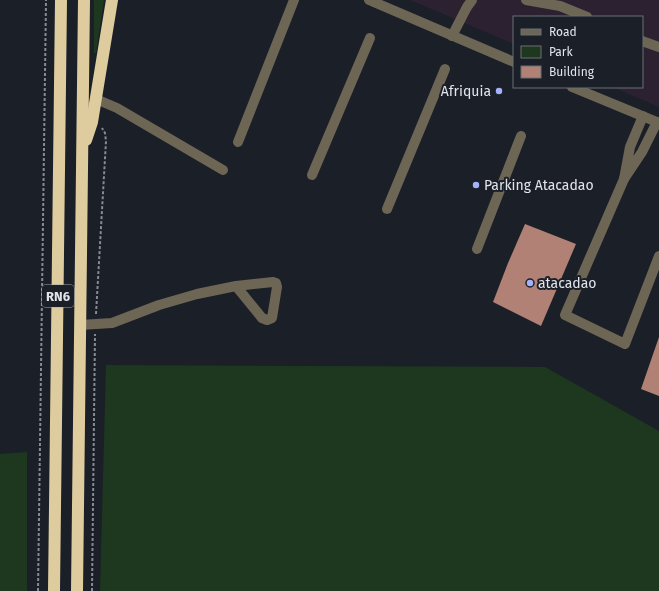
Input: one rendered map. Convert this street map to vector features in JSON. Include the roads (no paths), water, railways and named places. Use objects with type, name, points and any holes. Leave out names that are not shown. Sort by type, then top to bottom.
[{"type":"highway","name":"RN6","points":[[54,591],[61,0]]},
{"type":"highway","name":"RN6","points":[[77,591],[84,0]]},
{"type":"highway","points":[[83,150],[92,122],[112,0]]},
{"type":"street","points":[[238,142],[294,0]]},
{"type":"street","points":[[369,0],[513,62]]},
{"type":"street","points":[[452,36],[472,0]]},
{"type":"street","points":[[526,0],[560,6],[585,16]]},
{"type":"street","points":[[312,175],[370,38]]},
{"type":"street","points":[[643,42],[659,47]]},
{"type":"street","points":[[388,209],[445,69]]},
{"type":"street","points":[[574,88],[658,122],[642,152],[624,179],[565,315],[624,344],[659,256]]},
{"type":"street","points":[[96,99],[117,108],[223,170]]},
{"type":"street","points":[[624,179],[630,147],[643,116]]},
{"type":"street","points":[[477,249],[520,136]]},
{"type":"street","points":[[80,325],[108,324],[177,299],[196,294],[236,286],[273,282],[276,283],[278,287],[272,318],[268,320],[262,318],[236,286]]},
{"type":"place","name":"Afriquia","points":[[499,91]]},
{"type":"place","name":"Parking Atacadao","points":[[476,185]]},
{"type":"place","name":"atacadao","points":[[530,283]]}]
